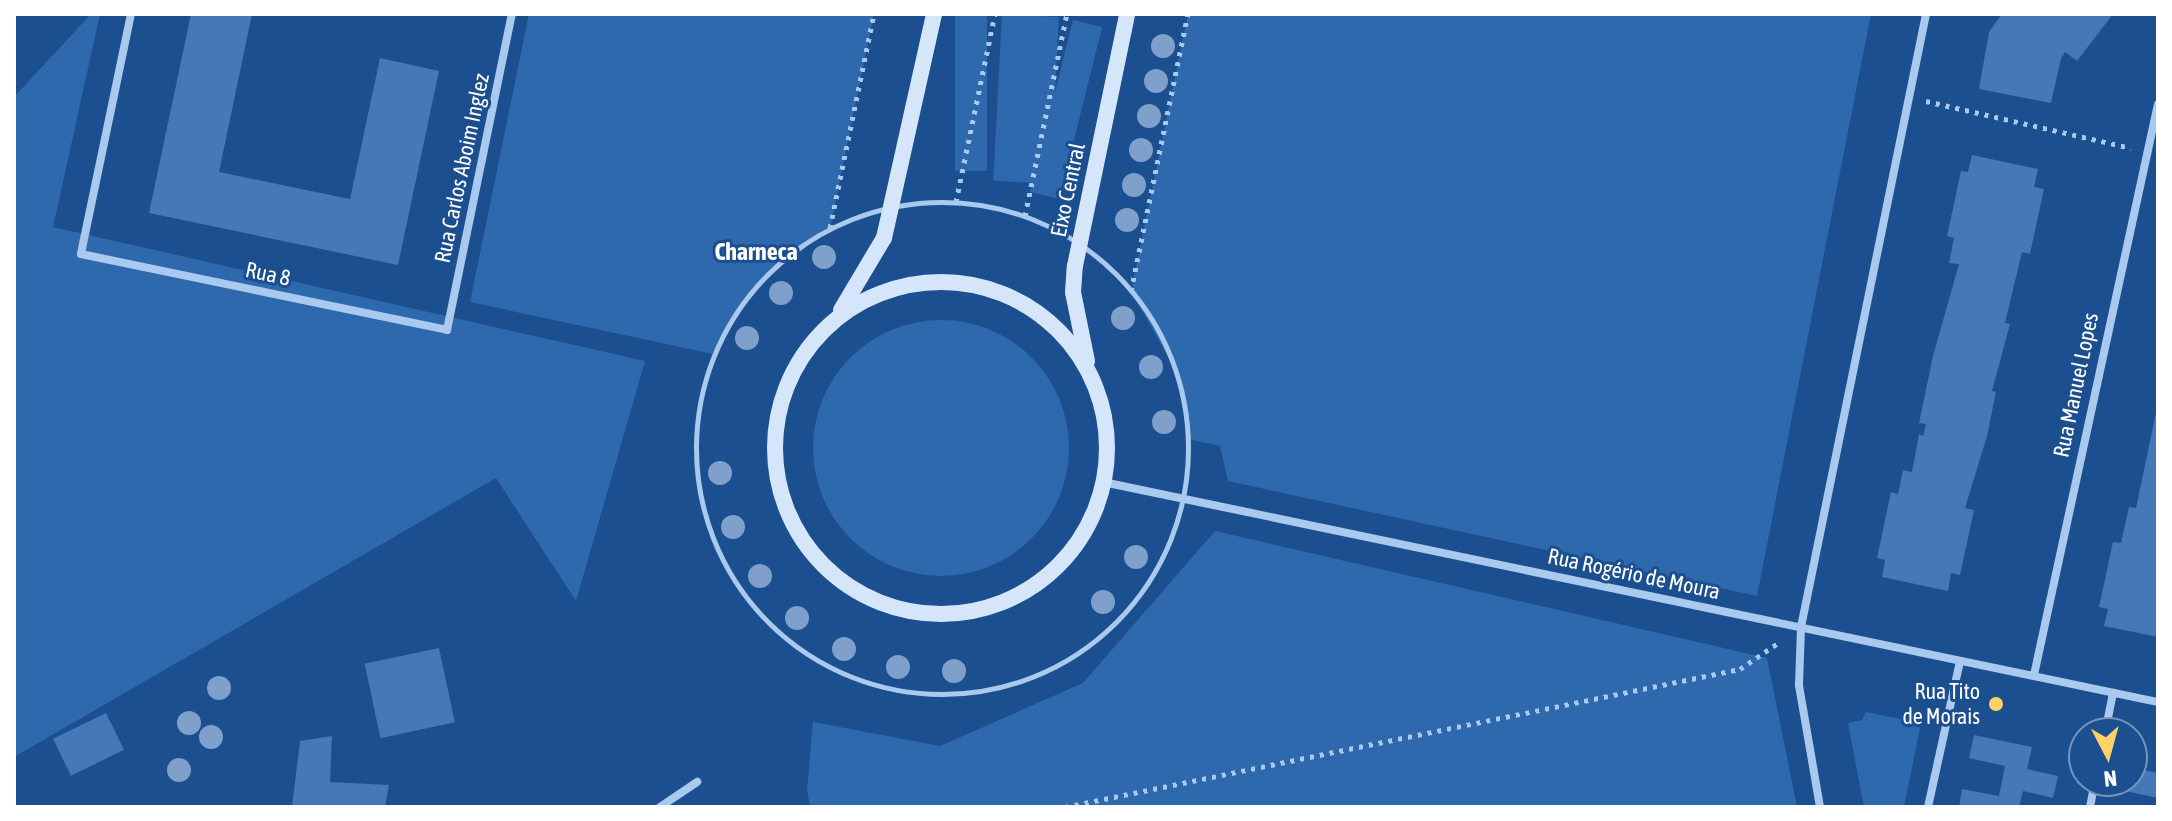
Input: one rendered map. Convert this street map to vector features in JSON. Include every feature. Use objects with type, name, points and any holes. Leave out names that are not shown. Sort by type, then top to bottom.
[{"type":"main road","points":[[829,326],[890,290],[936,282],[983,287],[1046,319],[1090,375],[1105,420],[1103,482],[1094,512],[1069,552],[1014,596],[969,611],[922,612],[855,590],[804,541],[777,476],[776,429],[788,383],[871,266],[894,207],[934,14]]},
{"type":"main road","name":"Eixo Central","points":[[1090,375],[1073,292],[1079,244],[1127,14]]},
{"type":"street","name":"Rua 8","points":[[131,14],[81,254],[447,330]]},
{"type":"street","name":"Rua Carlos Aboim Inglez","points":[[447,330],[512,14]]},
{"type":"street","points":[[1820,807],[1799,685],[1801,627],[1926,14]]},
{"type":"street","name":"Rua Manuel Lopes","points":[[2034,675],[2144,151],[2158,104]]},
{"type":"street","name":"Rua Rogério de Moura","points":[[1103,482],[2158,702]]},
{"type":"street","points":[[1928,807],[1960,661]]},
{"type":"street","points":[[2108,717],[2113,693]]},
{"type":"street","points":[[660,807],[697,782]]},
{"type":"path","points":[[830,229],[874,14]]},
{"type":"path","points":[[956,202],[995,14]]},
{"type":"path","points":[[1025,216],[1067,14]]},
{"type":"path","points":[[1131,291],[1186,14]]},
{"type":"path","points":[[1909,98],[2144,151]]},
{"type":"path","points":[[956,202],[1025,216],[1079,244],[1131,291],[1162,337],[1184,404],[1188,456],[1183,498],[1170,539],[1131,605],[1106,631],[1045,671],[985,690],[926,693],[863,681],[807,654],[754,608],[716,548],[697,480],[696,430],[708,368],[736,312],[782,260],[830,229],[894,207],[956,202]]},
{"type":"path","points":[[1065,807],[1740,669],[1801,627]]},
{"type":"shaded area","points":[[91,14],[100,14],[53,227],[645,361],[576,601],[496,478],[14,757],[14,97]]},
{"type":"shaded area","points":[[529,14],[874,14],[830,229],[758,284],[713,354],[470,302]]},
{"type":"shaded area","points":[[955,14],[987,14],[987,171],[955,171]]},
{"type":"shaded area","points":[[1002,14],[1059,17],[1050,184],[993,181]]},
{"type":"shaded area","points":[[1188,14],[1871,14],[1757,596],[1228,481],[1220,446],[1188,439],[1175,369],[1131,291]]},
{"type":"shaded area","points":[[1073,20],[1102,27],[1059,199],[1030,192]]},
{"type":"shaded area","points":[[941,320],[978,326],[1001,335],[1022,349],[1040,367],[1059,399],[1069,448],[1063,485],[1054,508],[1040,529],[1022,547],[990,566],[941,576],[904,570],[881,561],[860,547],[842,529],[823,497],[813,448],[819,411],[828,388],[842,367],[860,349],[892,330]]},
{"type":"shaded area","points":[[1215,531],[1767,658],[1797,807],[810,807],[807,790],[813,722],[940,746],[1083,683]]},
{"type":"shaded area","points":[[1866,712],[1921,723],[1904,807],[1864,807],[1848,723],[1862,720]]},
{"type":"building","points":[[191,14],[252,14],[219,172],[350,199],[380,58],[439,71],[398,265],[149,213]]},
{"type":"building","points":[[2002,14],[2113,14],[2077,61],[2065,52],[2051,103],[1979,89],[1989,32]]},
{"type":"building","points":[[1972,155],[2038,169],[2034,187],[2044,189],[2030,254],[2022,252],[2005,323],[2010,324],[1992,391],[1996,392],[1987,436],[1965,508],[1974,510],[1960,575],[1951,573],[1948,591],[1882,577],[1885,560],[1877,558],[1891,492],[1898,494],[1903,470],[1912,472],[1919,434],[1923,436],[1926,424],[1919,423],[1933,356],[1959,264],[1949,263],[1954,238],[1947,236],[1961,171],[1968,172]]},
{"type":"building","points":[[2158,403],[2158,637],[2104,626],[2108,609],[2099,607],[2113,542],[2121,543],[2129,507],[2136,508]]},
{"type":"building","points":[[439,648],[455,722],[380,738],[365,664]]},
{"type":"building","points":[[106,713],[124,750],[71,776],[53,739]]},
{"type":"building","points":[[1974,735],[2032,747],[2027,769],[2058,776],[2053,798],[2023,791],[2019,807],[1959,807],[1962,789],[1999,796],[2005,766],[1969,758]]},
{"type":"building","points":[[332,736],[330,782],[389,785],[385,807],[292,807],[300,741]]},
{"type":"building","points":[[2148,771],[2158,773],[2158,798],[2148,796]]},
{"type":"place","name":"Rua Tito de Morais","points":[[1996,704]]},
{"type":"district","name":"Charneca","points":[[756,252]]}]
